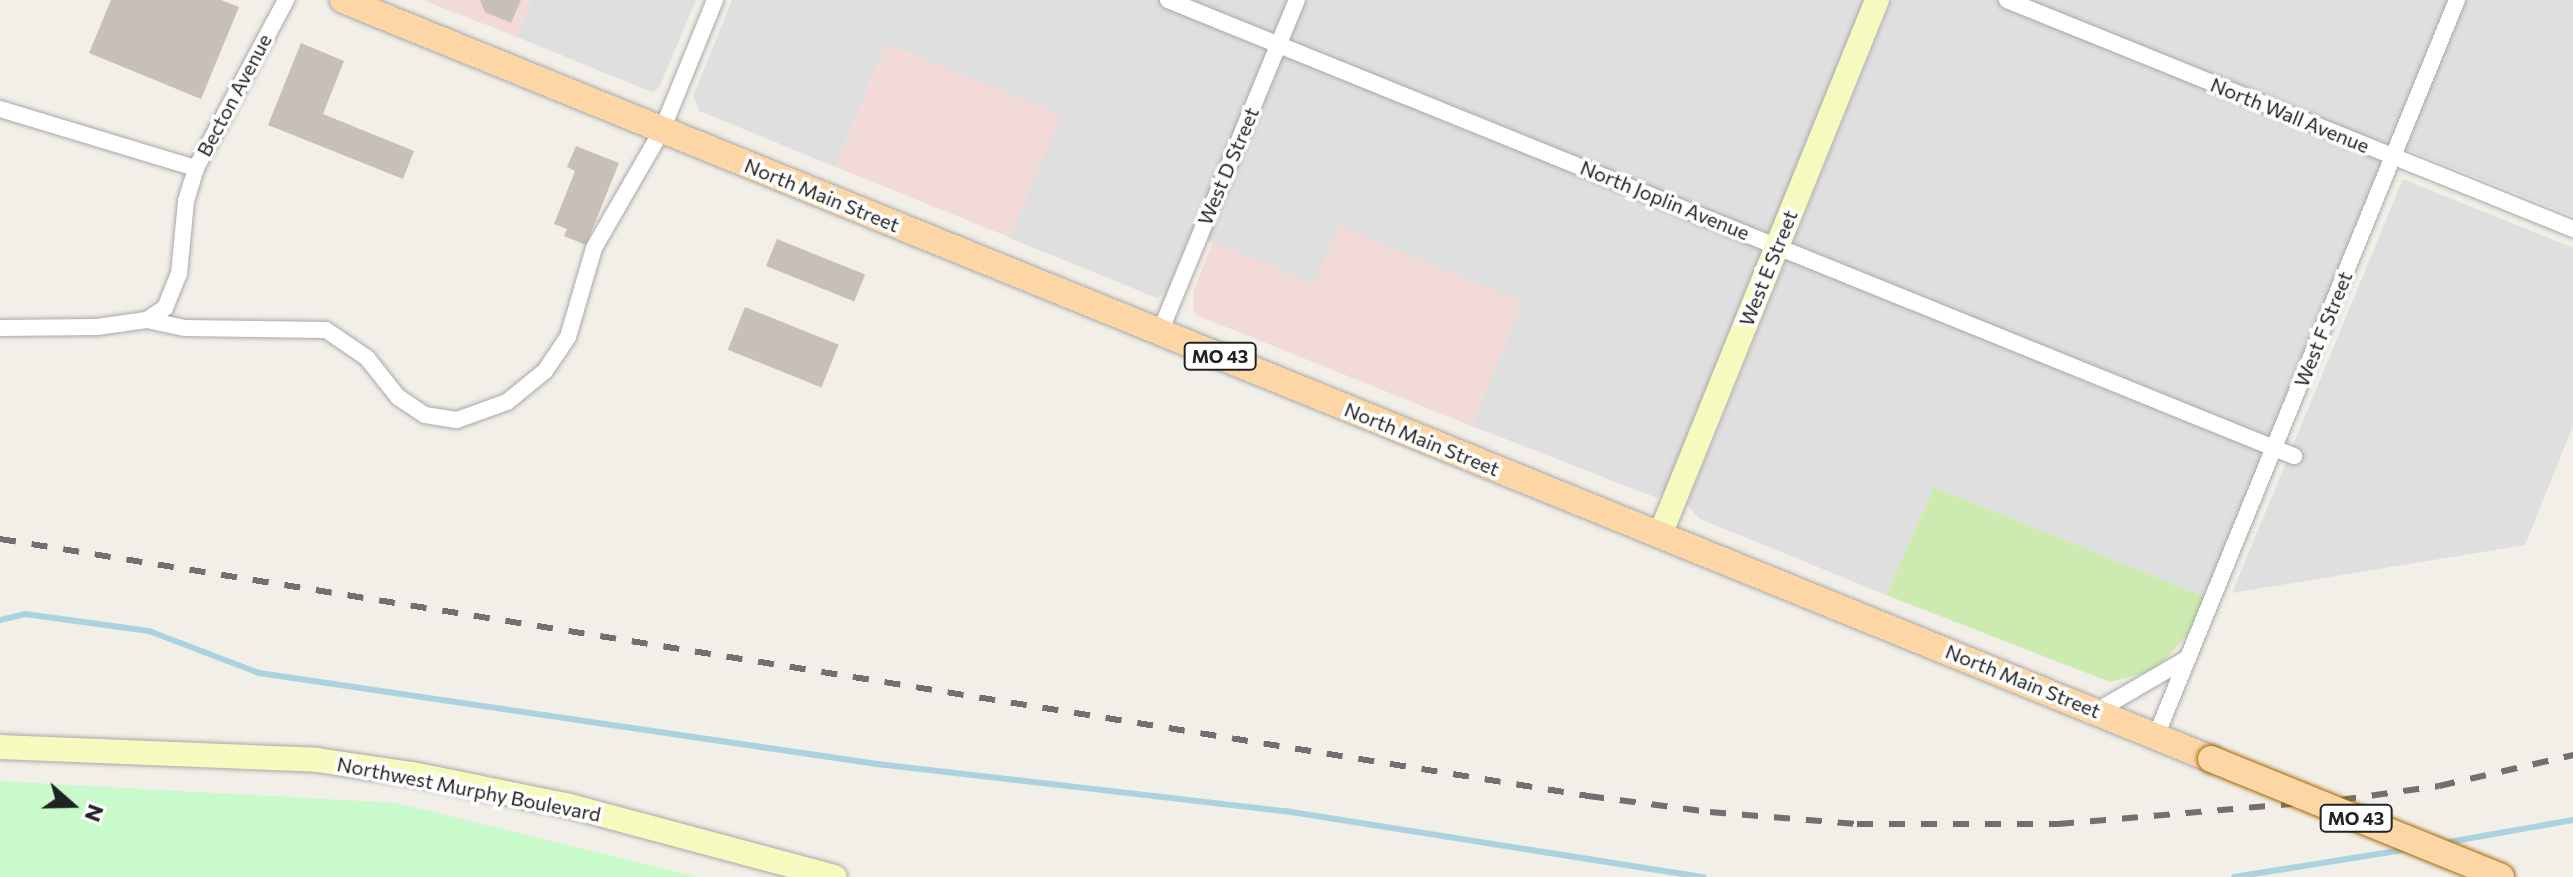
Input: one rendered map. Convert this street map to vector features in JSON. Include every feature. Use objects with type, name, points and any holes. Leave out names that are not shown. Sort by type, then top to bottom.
[{"type":"main road","name":"North Main Street","points":[[343,0],[2501,877]]},
{"type":"street","name":"Becton Avenue","points":[[147,320],[165,308],[176,285],[186,201],[196,168],[286,0]]},
{"type":"street","points":[[0,328],[97,327],[147,320],[185,328],[326,330],[367,358],[413,409],[457,420],[507,402],[545,371],[577,316],[607,221],[662,130],[715,0]]},
{"type":"street","name":"North Joplin Avenue","points":[[1168,0],[2294,456]]},
{"type":"street","name":"West D Street","points":[[1160,332],[1297,0]]},
{"type":"street","name":"West E Street","points":[[1660,535],[1877,0]]},
{"type":"street","name":"North Wall Avenue","points":[[2007,0],[2573,229]]},
{"type":"street","name":"West F Street","points":[[2156,736],[2457,0]]},
{"type":"street","points":[[0,109],[196,168]]},
{"type":"street","points":[[2097,711],[2189,657]]},
{"type":"street","name":"Northwest Murphy Boulevard","points":[[0,747],[317,760],[412,774],[566,805],[835,877]]},
{"type":"shaded area","points":[[423,0],[531,0],[517,37]]},
{"type":"shaded area","points":[[531,0],[696,0],[660,86],[652,92],[517,37]]},
{"type":"shaded area","points":[[732,0],[1867,0],[1665,493],[1657,498],[1472,426],[1522,301],[1314,284],[1191,234],[1166,293],[1157,298],[1009,238],[1059,115],[886,44],[836,167],[699,111],[693,96]]},
{"type":"shaded area","points":[[1892,0],[2573,0],[2573,216],[2391,143],[2205,597],[1934,487],[1886,595],[1700,519],[1687,505]]},
{"type":"shaded area","points":[[886,44],[1060,114],[1010,238],[836,167]]},
{"type":"shaded area","points":[[2403,179],[2573,248],[2573,426],[2525,545],[2232,593]]},
{"type":"shaded area","points":[[1339,226],[1523,302],[1472,426],[1196,315],[1193,292],[1213,242],[1314,284]]},
{"type":"green space","points":[[1934,487],[2205,597],[2191,631],[2156,670],[2110,682],[1886,595]]},
{"type":"green space","points":[[0,781],[396,803],[698,877],[0,877]]},
{"type":"building","points":[[111,0],[221,0],[239,7],[201,99],[89,53]]},
{"type":"building","points":[[480,0],[521,0],[511,23],[485,12]]},
{"type":"building","points":[[301,43],[344,61],[323,114],[414,151],[403,179],[268,125]]},
{"type":"building","points":[[576,146],[619,163],[586,245],[564,236],[567,229],[554,224],[575,171],[567,167]]},
{"type":"building","points":[[777,239],[865,275],[854,301],[766,266]]},
{"type":"building","points":[[745,307],[839,345],[821,387],[728,350]]},
{"type":"waterway","points":[[0,620],[25,614],[149,631],[259,673],[877,764],[1285,811],[1704,877]]},
{"type":"waterway","points":[[2443,843],[2573,820]]},
{"type":"waterway","points":[[2234,877],[2408,849]]},
{"type":"railway","points":[[0,539],[1588,796],[1710,812],[1857,824],[2058,824],[2340,800],[2439,786],[2573,755]]}]
